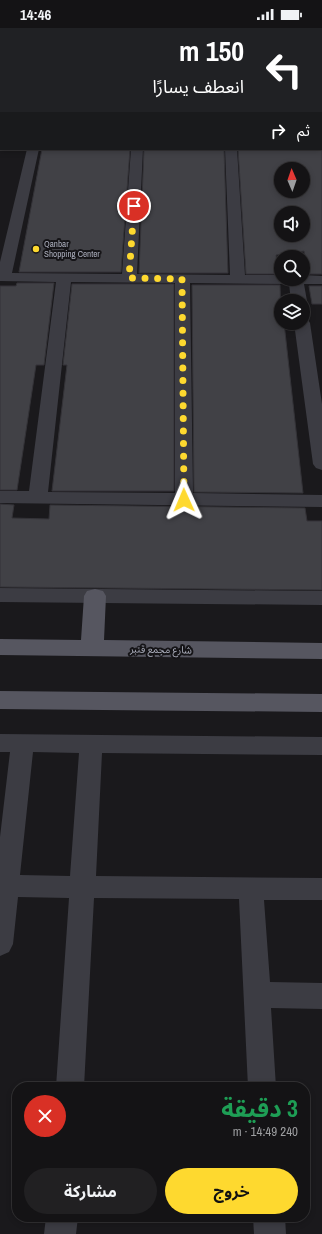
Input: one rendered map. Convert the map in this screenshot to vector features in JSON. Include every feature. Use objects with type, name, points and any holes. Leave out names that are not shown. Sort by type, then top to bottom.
[{"type":"main road","points":[[92,648],[95,596]]},
{"type":"main road","name":"شارع مجمع قنبر","points":[[0,646],[322,651]]},
{"type":"main road","points":[[0,700],[322,703]]},
{"type":"street","points":[[33,150],[2,277],[274,280]]},
{"type":"street","points":[[129,278],[137,150]]},
{"type":"street","points":[[231,150],[238,279]]},
{"type":"street","points":[[38,498],[64,278]]},
{"type":"street","points":[[182,279],[184,500]]},
{"type":"street","points":[[310,280],[322,280]]},
{"type":"street","points":[[303,330],[322,464]]},
{"type":"street","points":[[0,497],[322,501]]},
{"type":"street","points":[[0,595],[322,598]]},
{"type":"street","points":[[0,944],[12,743],[322,746]]},
{"type":"street","points":[[70,1082],[91,744]]},
{"type":"street","points":[[3,886],[322,889]]},
{"type":"street","points":[[251,888],[262,1082]]},
{"type":"street","points":[[257,995],[322,996]]},
{"type":"street","points":[[60,1234],[61,1222]]},
{"type":"street","points":[[269,1222],[270,1234]]},
{"type":"building","points":[[42,150],[130,150],[121,272],[19,272]]},
{"type":"building","points":[[144,150],[224,150],[228,273],[139,273]]},
{"type":"building","points":[[238,150],[322,150],[322,274],[310,274],[310,250],[274,250],[274,274],[246,274]]},
{"type":"building","points":[[17,283],[54,283],[44,365],[36,365],[17,490],[0,490],[0,286],[16,286]]},
{"type":"building","points":[[72,284],[174,284],[174,491],[52,491],[67,365],[63,365]]},
{"type":"building","points":[[192,285],[280,286],[280,294],[274,294],[274,330],[285,330],[303,493],[194,492]]},
{"type":"building","points":[[309,286],[322,286],[322,304],[312,304]]},
{"type":"building","points":[[0,504],[14,505],[12,518],[49,519],[50,505],[305,508],[307,521],[322,521],[322,590],[0,587]]},
{"type":"place","name":"Qanbar Shopping Center","points":[[36,249]]},
{"type":"route","points":[[134,206],[129,278],[182,279],[184,500]]}]
